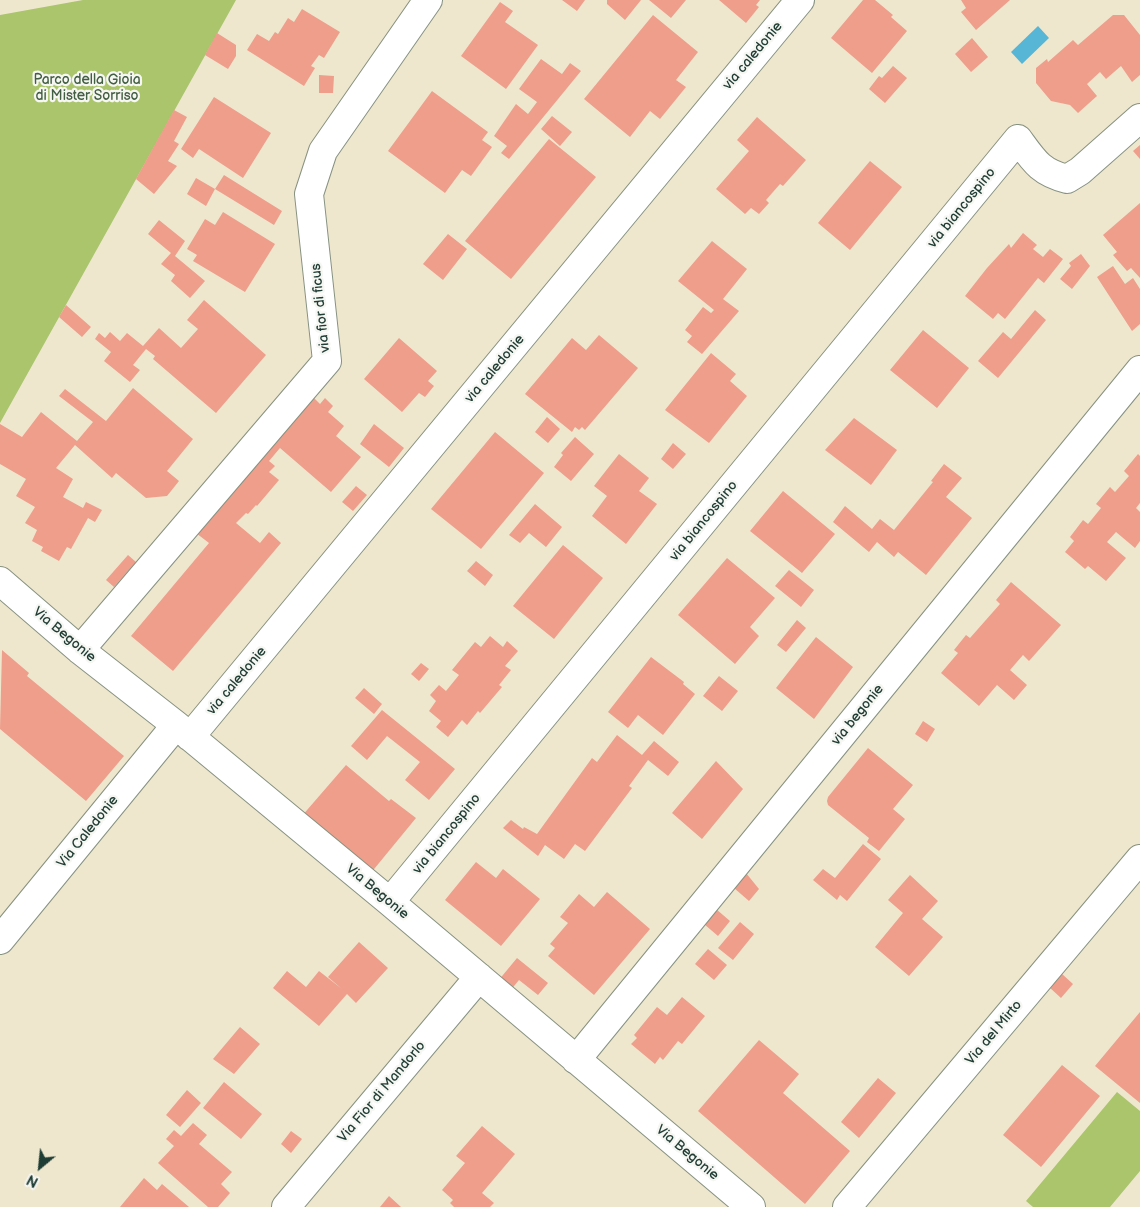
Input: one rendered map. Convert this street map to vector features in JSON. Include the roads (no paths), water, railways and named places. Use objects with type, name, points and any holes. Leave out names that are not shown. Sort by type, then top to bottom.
[{"type":"street","name":"via fior di ficus","points":[[80,650],[327,361],[309,194],[323,151],[428,0]]},
{"type":"street","name":"via caledonie","points":[[183,731],[800,0]]},
{"type":"street","name":"via biancospino","points":[[390,902],[1018,139],[1038,166],[1051,175],[1067,179],[1080,171],[1140,118]]},
{"type":"street","name":"via begonie","points":[[576,1060],[1140,370]]},
{"type":"street","name":"Via Begonie","points":[[0,581],[80,650],[183,731],[390,902],[751,1207]]},
{"type":"street","name":"Via Caledonie","points":[[0,940],[183,731]]},
{"type":"street","name":"Via del Mirto","points":[[847,1207],[1140,859]]},
{"type":"street","name":"Via Fior di Mandorlo","points":[[286,1207],[479,977]]},
{"type":"water","points":[[1038,26],[1049,38],[1022,64],[1011,52]]},
{"type":"park label","name":"Parco della Gioia di Mister Sorriso","points":[[87,88]]}]
